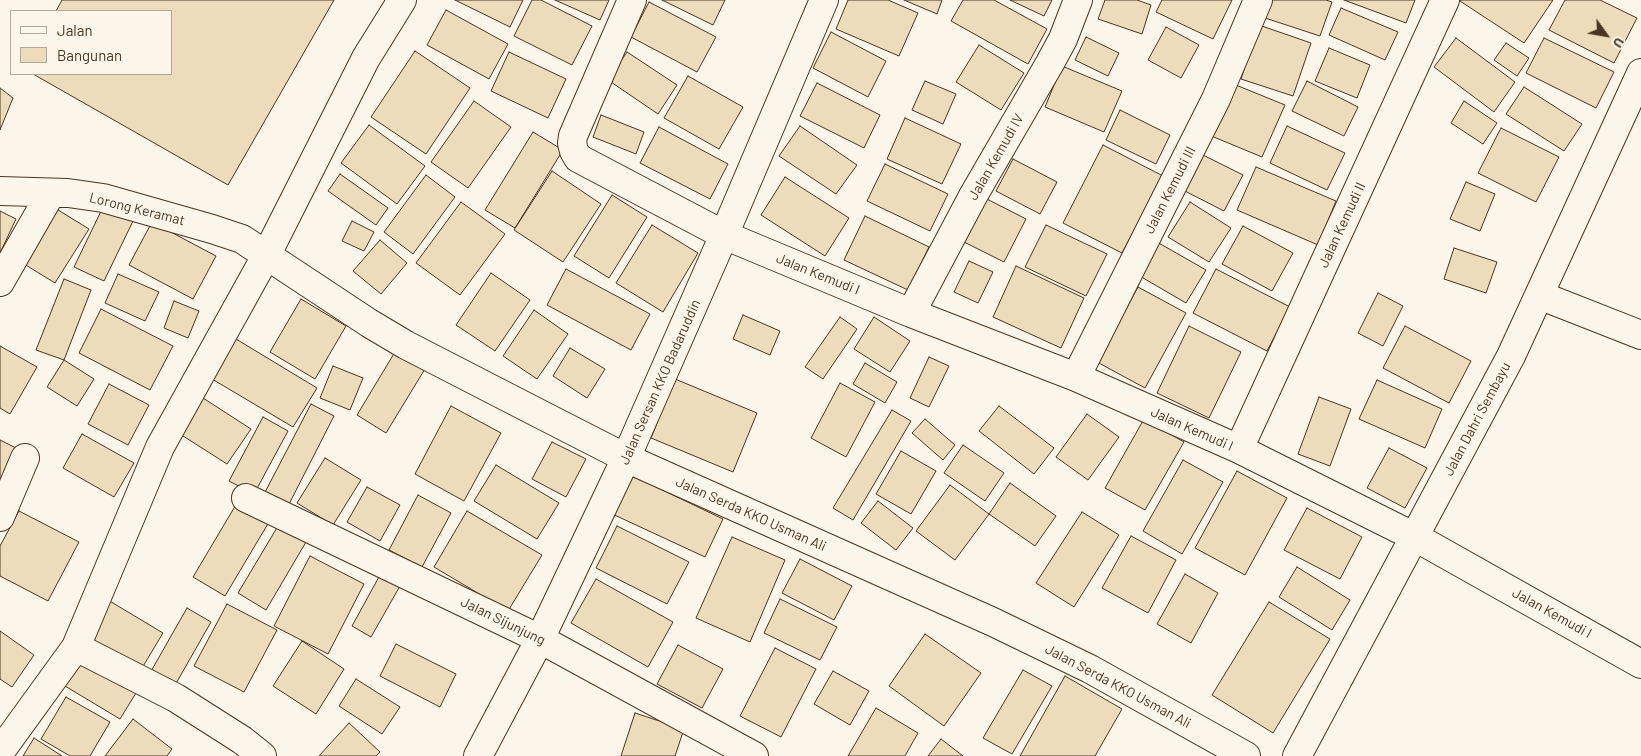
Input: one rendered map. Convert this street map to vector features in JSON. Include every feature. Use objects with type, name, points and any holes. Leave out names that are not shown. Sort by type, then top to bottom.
[{"type":"street","points":[[0,752],[76,647],[160,447],[266,256],[366,58],[402,0]]},
{"type":"street","name":"Jalan Kemudi I","points":[[632,0],[573,136],[572,143],[578,158],[724,235],[911,313],[1076,377],[1239,449],[1415,537],[1641,664]]},
{"type":"street","name":"Jalan Sersan KKO Badaruddin","points":[[478,756],[540,639],[626,458],[824,0]]},
{"type":"street","name":"Jalan Kemudi IV","points":[[911,313],[973,196],[1063,39],[1078,0]]},
{"type":"street","name":"Jalan Kemudi III","points":[[1076,377],[1216,99],[1258,0]]},
{"type":"street","name":"Jalan Kemudi II","points":[[1239,449],[1445,0]]},
{"type":"street","name":"Jalan Dahri Sembayu","points":[[1297,756],[1510,356],[1641,73]]},
{"type":"street","name":"Lorong Keramat","points":[[0,191],[103,198],[242,239],[266,256]]},
{"type":"street","points":[[0,282],[51,193]]},
{"type":"street","name":"Jalan Serda KKO Usman Ali","points":[[266,256],[406,345],[626,458],[993,622],[1090,669],[1246,756]]},
{"type":"street","points":[[1539,296],[1641,335]]},
{"type":"street","points":[[0,517],[25,458]]},
{"type":"street","name":"Jalan Sijunjung","points":[[246,498],[540,639],[754,756]]},
{"type":"street","points":[[76,647],[176,698],[242,740],[262,756]]},
{"type":"building","points":[[62,0],[334,0],[228,185],[35,75],[172,75],[172,10],[57,10]]},
{"type":"building","points":[[455,0],[523,0],[510,27]]},
{"type":"building","points":[[532,0],[541,0],[592,26],[572,65],[514,36]]},
{"type":"building","points":[[555,0],[609,0],[600,20]]},
{"type":"building","points":[[662,0],[725,0],[713,25]]},
{"type":"building","points":[[848,0],[888,0],[918,13],[899,56],[836,29]]},
{"type":"building","points":[[904,0],[942,0],[937,14]]},
{"type":"building","points":[[963,0],[994,0],[1047,29],[1028,64],[951,21]]},
{"type":"building","points":[[1010,0],[1052,0],[1044,16]]},
{"type":"building","points":[[1105,0],[1137,0],[1151,5],[1142,34],[1098,19]]},
{"type":"building","points":[[1162,0],[1232,0],[1213,39],[1156,12]]},
{"type":"building","points":[[1267,0],[1326,0],[1332,2],[1320,36],[1262,17]]},
{"type":"building","points":[[1344,0],[1415,0],[1406,23]]},
{"type":"building","points":[[1460,0],[1553,0],[1524,43]]},
{"type":"building","points":[[1565,0],[1600,0],[1637,18],[1614,63],[1549,30]]},
{"type":"building","points":[[649,2],[716,37],[697,72],[631,37]]},
{"type":"building","points":[[1341,8],[1398,32],[1385,60],[1329,35]]},
{"type":"building","points":[[446,10],[508,44],[489,79],[427,45]]},
{"type":"building","points":[[1259,25],[1311,43],[1293,96],[1241,79]]},
{"type":"building","points":[[1166,27],[1199,45],[1181,78],[1148,60]]},
{"type":"building","points":[[831,32],[886,61],[868,97],[813,68]]},
{"type":"building","points":[[1086,37],[1119,53],[1108,76],[1075,60]]},
{"type":"building","points":[[1456,38],[1515,82],[1494,112],[1434,67]]},
{"type":"building","points":[[1544,38],[1614,72],[1596,108],[1526,73]]},
{"type":"building","points":[[1506,43],[1529,58],[1517,76],[1494,60]]},
{"type":"building","points":[[979,45],[1024,73],[1001,110],[956,82]]},
{"type":"building","points":[[1329,48],[1370,65],[1357,98],[1315,81]]},
{"type":"building","points":[[415,51],[470,88],[426,154],[371,117]]},
{"type":"building","points":[[509,52],[566,79],[548,118],[491,91]]},
{"type":"building","points":[[627,52],[677,85],[658,114],[608,80]]},
{"type":"building","points":[[1062,66],[1122,91],[1104,132],[1045,107]]},
{"type":"building","points":[[688,76],[743,107],[719,149],[664,118]]},
{"type":"building","points":[[925,81],[956,94],[943,124],[912,110]]},
{"type":"building","points":[[1307,81],[1358,107],[1344,136],[1292,111]]},
{"type":"building","points":[[817,83],[880,115],[864,148],[800,116]]},
{"type":"building","points":[[1231,83],[1285,105],[1262,157],[1209,135]]},
{"type":"building","points":[[1524,87],[1582,124],[1564,151],[1506,114]]},
{"type":"building","points":[[0,88],[13,98],[0,130]]},
{"type":"building","points":[[474,101],[511,127],[468,188],[431,162]]},
{"type":"building","points":[[1464,101],[1497,123],[1483,144],[1451,123]]},
{"type":"building","points":[[1120,110],[1170,135],[1156,164],[1106,140]]},
{"type":"building","points":[[601,115],[644,132],[636,154],[593,137]]},
{"type":"building","points":[[905,118],[961,144],[942,184],[887,159]]},
{"type":"building","points":[[369,125],[425,166],[397,204],[341,163]]},
{"type":"building","points":[[800,126],[857,165],[836,194],[779,156]]},
{"type":"building","points":[[1287,126],[1345,153],[1327,190],[1270,163]]},
{"type":"building","points":[[659,127],[728,164],[710,199],[640,163]]},
{"type":"building","points":[[1501,128],[1559,157],[1536,202],[1478,173]]},
{"type":"building","points":[[533,132],[563,150],[515,228],[485,210]]},
{"type":"building","points":[[1103,145],[1163,176],[1122,253],[1063,223]]},
{"type":"building","points":[[1197,152],[1243,175],[1224,211],[1179,188]]},
{"type":"building","points":[[1013,159],[1057,182],[1040,214],[996,191]]},
{"type":"building","points":[[885,164],[948,194],[930,231],[867,201]]},
{"type":"building","points":[[1256,167],[1336,201],[1318,245],[1237,210]]},
{"type":"building","points":[[552,171],[601,204],[563,262],[514,230]]},
{"type":"building","points":[[340,174],[388,208],[376,225],[328,191]]},
{"type":"building","points":[[426,175],[455,197],[413,254],[384,232]]},
{"type":"building","points":[[785,177],[849,218],[825,256],[761,215]]},
{"type":"building","points":[[1466,182],[1495,194],[1480,231],[1450,219]]},
{"type":"building","points":[[612,195],[647,217],[609,278],[574,256]]},
{"type":"building","points":[[979,195],[1026,219],[1004,262],[956,238]]},
{"type":"building","points":[[461,202],[505,234],[460,295],[416,263]]},
{"type":"building","points":[[1190,202],[1231,228],[1209,262],[1168,237]]},
{"type":"building","points":[[105,203],[135,217],[104,281],[74,267]]},
{"type":"building","points":[[50,205],[89,229],[55,283],[16,259]]},
{"type":"building","points":[[0,211],[16,219],[0,253]]},
{"type":"building","points":[[865,216],[929,247],[908,290],[844,260]]},
{"type":"building","points":[[352,221],[374,232],[364,251],[342,241]]},
{"type":"building","points":[[152,222],[216,256],[193,299],[129,265]]},
{"type":"building","points":[[652,225],[698,253],[663,312],[616,283]]},
{"type":"building","points":[[1046,225],[1107,254],[1086,296],[1025,267]]},
{"type":"building","points":[[1243,226],[1293,253],[1272,291],[1222,264]]},
{"type":"building","points":[[380,240],[407,263],[381,294],[353,271]]},
{"type":"building","points":[[1157,242],[1206,270],[1186,303],[1138,275]]},
{"type":"building","points":[[1454,248],[1497,262],[1486,293],[1444,279]]},
{"type":"building","points":[[969,261],[993,272],[978,303],[954,292]]},
{"type":"building","points":[[1016,266],[1084,298],[1061,348],[993,317]]},
{"type":"building","points":[[566,269],[650,314],[631,350],[547,305]]},
{"type":"building","points":[[1216,269],[1290,307],[1267,351],[1193,313]]},
{"type":"building","points":[[491,273],[530,300],[495,351],[456,325]]},
{"type":"building","points":[[118,274],[159,292],[145,321],[105,303]]},
{"type":"building","points":[[64,279],[91,290],[64,360],[36,350]]},
{"type":"building","points":[[1138,287],[1186,313],[1145,388],[1097,362]]},
{"type":"building","points":[[1378,293],[1403,306],[1383,346],[1358,333]]},
{"type":"building","points":[[301,299],[346,326],[315,379],[270,352]]},
{"type":"building","points":[[174,301],[199,311],[188,338],[164,328]]},
{"type":"building","points":[[101,309],[173,346],[150,390],[79,353]]},
{"type":"building","points":[[534,310],[568,334],[537,379],[503,356]]},
{"type":"building","points":[[743,315],[780,331],[770,355],[733,339]]},
{"type":"building","points":[[840,317],[857,329],[823,379],[805,367]]},
{"type":"building","points":[[874,317],[910,341],[890,372],[854,349]]},
{"type":"building","points":[[1189,326],[1241,352],[1209,418],[1157,393]]},
{"type":"building","points":[[1405,326],[1471,361],[1449,403],[1383,368]]},
{"type":"building","points":[[236,339],[317,388],[293,427],[212,379]]},
{"type":"building","points":[[0,346],[37,367],[10,414],[0,408]]},
{"type":"building","points":[[398,347],[428,364],[386,433],[357,415]]},
{"type":"building","points":[[570,348],[605,369],[587,398],[553,376]]},
{"type":"building","points":[[929,357],[949,366],[929,407],[910,398]]},
{"type":"building","points":[[64,360],[94,379],[77,406],[47,387]]},
{"type":"building","points":[[865,363],[897,382],[885,403],[853,384]]},
{"type":"building","points":[[333,366],[363,378],[350,410],[320,398]]},
{"type":"building","points":[[675,379],[757,413],[733,472],[651,438]]},
{"type":"building","points":[[1377,380],[1442,409],[1425,448],[1359,419]]},
{"type":"building","points":[[840,383],[875,402],[846,457],[811,438]]},
{"type":"building","points":[[109,384],[149,405],[128,445],[88,424]]},
{"type":"building","points":[[1319,397],[1351,409],[1330,466],[1298,454]]},
{"type":"building","points":[[203,398],[251,429],[227,464],[180,434]]},
{"type":"building","points":[[311,404],[334,416],[287,508],[263,496]]},
{"type":"building","points":[[451,406],[501,433],[464,501],[415,474]]},
{"type":"building","points":[[999,406],[1054,448],[1034,474],[979,431]]},
{"type":"building","points":[[892,410],[911,421],[853,520],[833,508]]},
{"type":"building","points":[[1087,414],[1119,437],[1088,480],[1056,457]]},
{"type":"building","points":[[263,417],[288,431],[254,494],[229,481]]},
{"type":"building","points":[[925,419],[955,445],[943,460],[912,433]]},
{"type":"building","points":[[1144,419],[1184,442],[1145,510],[1105,488]]},
{"type":"building","points":[[82,434],[134,463],[114,497],[63,468]]},
{"type":"building","points":[[0,440],[18,449],[0,485]]},
{"type":"building","points":[[552,442],[586,459],[566,497],[532,479]]},
{"type":"building","points":[[963,445],[1004,473],[985,501],[944,473]]},
{"type":"building","points":[[1389,448],[1427,468],[1405,508],[1367,488]]},
{"type":"building","points":[[901,451],[936,471],[911,514],[876,494]]},
{"type":"building","points":[[325,458],[361,480],[333,525],[297,503]]},
{"type":"building","points":[[1183,460],[1223,482],[1182,554],[1143,531]]},
{"type":"building","points":[[496,465],[559,503],[537,539],[474,501]]},
{"type":"building","points":[[1237,471],[1287,498],[1245,575],[1195,548]]},
{"type":"building","points":[[627,473],[723,519],[705,557],[608,512]]},
{"type":"building","points":[[1010,483],[1056,516],[1035,546],[989,514]]},
{"type":"building","points":[[950,485],[989,514],[955,560],[916,531]]},
{"type":"building","points":[[367,487],[400,505],[380,541],[347,522]]},
{"type":"building","points":[[418,495],[451,513],[422,567],[389,550]]},
{"type":"building","points":[[878,501],[913,528],[896,550],[861,523]]},
{"type":"building","points":[[237,503],[269,522],[225,596],[193,577]]},
{"type":"building","points":[[1307,508],[1362,537],[1340,579],[1284,550]]},
{"type":"building","points":[[19,511],[79,542],[48,601],[0,576],[0,546]]},
{"type":"building","points":[[467,511],[542,555],[508,611],[434,567]]},
{"type":"building","points":[[1082,512],[1119,535],[1074,607],[1036,583]]},
{"type":"building","points":[[278,526],[306,542],[266,610],[238,593]]},
{"type":"building","points":[[617,526],[689,562],[667,604],[596,568]]},
{"type":"building","points":[[1131,536],[1176,560],[1148,613],[1102,588]]},
{"type":"building","points":[[732,537],[785,560],[750,642],[696,618]]},
{"type":"building","points":[[310,556],[364,584],[328,654],[274,626]]},
{"type":"building","points":[[800,559],[852,586],[834,620],[782,593]]},
{"type":"building","points":[[1297,567],[1350,600],[1332,630],[1279,597]]},
{"type":"building","points":[[1185,574],[1218,593],[1191,643],[1157,624]]},
{"type":"building","points":[[380,575],[400,586],[371,637],[352,626]]},
{"type":"building","points":[[596,579],[673,622],[648,667],[571,623]]},
{"type":"building","points":[[780,599],[837,627],[820,660],[764,633]]},
{"type":"building","points":[[108,600],[163,633],[139,673],[84,639]]},
{"type":"building","points":[[1269,602],[1330,639],[1273,733],[1212,695]]},
{"type":"building","points":[[227,604],[277,630],[244,692],[194,666]]},
{"type":"building","points":[[187,608],[211,622],[174,687],[150,673]]},
{"type":"building","points":[[0,631],[34,655],[12,687],[0,679]]},
{"type":"building","points":[[925,634],[981,673],[944,726],[889,686]]},
{"type":"building","points":[[302,641],[344,669],[316,714],[273,686]]},
{"type":"building","points":[[396,644],[456,674],[440,707],[380,676]]},
{"type":"building","points":[[678,645],[723,669],[702,708],[657,684]]},
{"type":"building","points":[[775,648],[816,669],[781,737],[740,716]]},
{"type":"building","points":[[81,661],[136,693],[120,719],[65,686]]},
{"type":"building","points":[[1023,670],[1052,686],[1012,754],[983,738]]},
{"type":"building","points":[[833,671],[869,691],[850,725],[814,704]]},
{"type":"building","points":[[1065,676],[1122,709],[1095,756],[1020,756]]},
{"type":"building","points":[[356,679],[400,707],[382,734],[339,706]]},
{"type":"building","points":[[66,697],[110,722],[90,756],[70,756],[41,739]]},
{"type":"building","points":[[876,708],[918,733],[905,756],[848,756]]},
{"type":"building","points":[[635,713],[684,729],[675,756],[621,756]]},
{"type":"building","points":[[133,719],[172,749],[167,756],[105,756]]},
{"type":"building","points":[[349,723],[380,752],[376,756],[319,756]]},
{"type":"building","points":[[34,738],[62,756],[23,756]]},
{"type":"building","points":[[941,739],[963,756],[928,756]]}]
